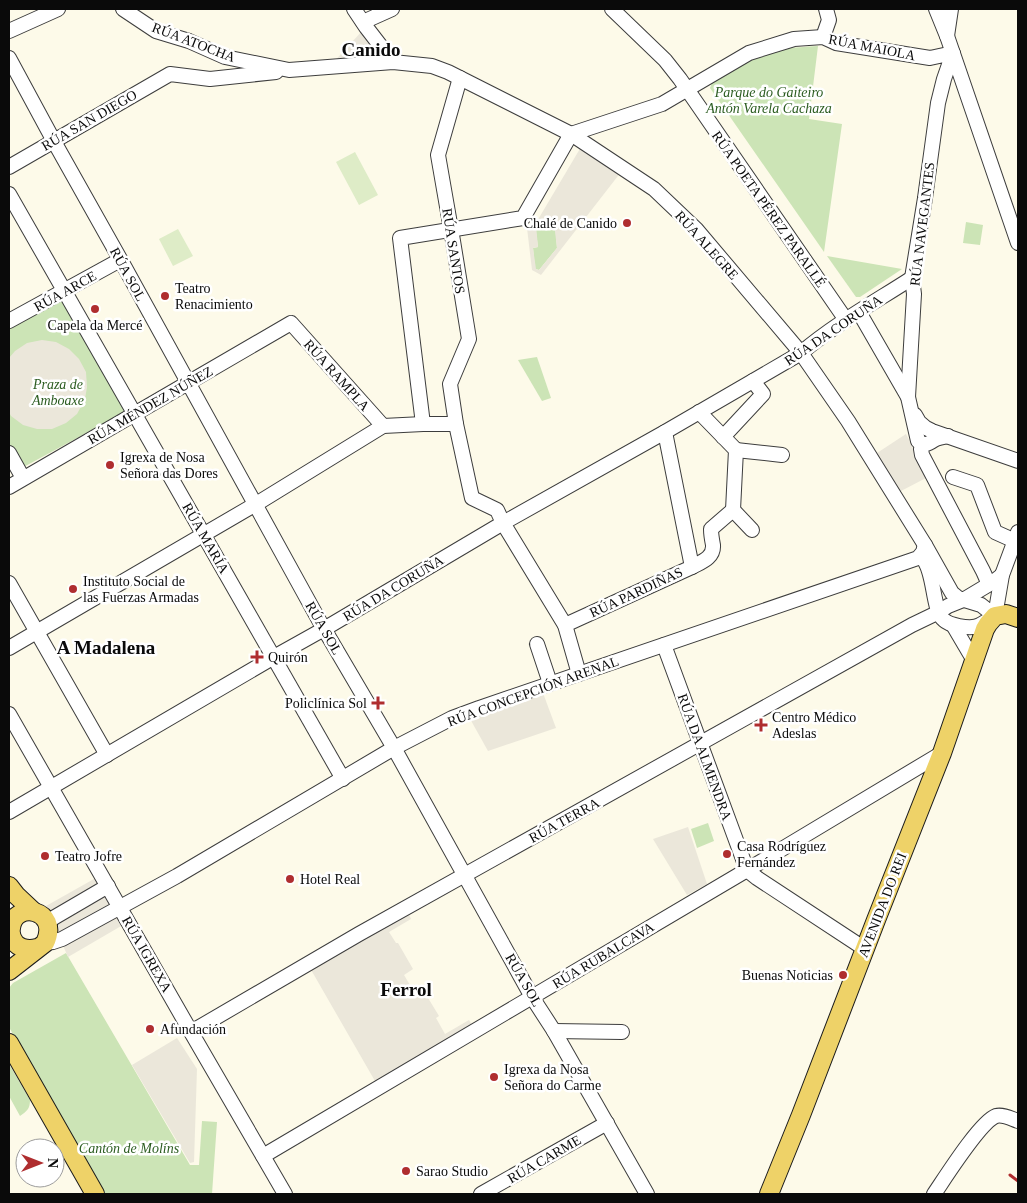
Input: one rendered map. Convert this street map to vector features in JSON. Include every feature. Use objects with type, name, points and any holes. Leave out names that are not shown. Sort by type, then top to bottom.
[{"type":"main road","points":[[995,616],[1006,614],[1018,618]]},
{"type":"main road","name":"AVENIDA DO REI","points":[[767,1192],[805,1106],[942,753],[985,629],[995,616]]},
{"type":"main road","points":[[9,886],[16,895],[48,924],[49,931],[41,946],[9,971]]},
{"type":"main road","points":[[9,886],[13,896],[15,912],[11,930],[13,939],[21,947],[27,949],[41,946]]},
{"type":"main road","points":[[11,930],[21,913],[29,911],[39,915]]},
{"type":"main road","points":[[9,1043],[95,1194]]},
{"type":"street","points":[[9,31],[58,9]]},
{"type":"street","name":"RÚA ATOCHA","points":[[123,9],[156,31],[189,41],[225,57],[289,70],[393,62]]},
{"type":"street","points":[[354,9],[393,62]]},
{"type":"street","points":[[363,22],[392,9]]},
{"type":"street","name":"RÚA POETA PÉREZ PARALLÉ","points":[[612,9],[665,60],[680,79],[691,87]]},
{"type":"street","name":"RÚA POETA PÉREZ PARALLÉ","points":[[626,9],[675,57],[691,87],[853,316]]},
{"type":"street","points":[[823,37],[829,20],[826,9]]},
{"type":"street","points":[[936,9],[1018,243]]},
{"type":"street","points":[[947,36],[951,9]]},
{"type":"street","name":"RÚA MAIOLA","points":[[571,134],[662,104],[749,53],[794,39],[823,37],[836,43],[930,58],[953,53]]},
{"type":"street","name":"RÚA NAVEGANTES","points":[[910,402],[914,294],[912,278],[938,103],[953,53]]},
{"type":"street","name":"RÚA SOL","points":[[9,58],[324,629],[394,748],[532,997],[554,1031],[647,1194]]},
{"type":"street","name":"RÚA ALEGRE","points":[[393,62],[432,66],[460,78],[571,134],[654,189],[696,229],[801,353],[848,421],[925,545],[952,593],[963,600]]},
{"type":"street","name":"RÚA SAN DIEGO","points":[[9,166],[170,74],[210,79],[289,70]]},
{"type":"street","name":"RÚA SANTOS","points":[[460,78],[438,155],[469,339],[450,384],[456,424],[472,498],[497,510],[503,523]]},
{"type":"street","points":[[423,424],[400,238],[523,218],[571,134]]},
{"type":"street","name":"RÚA MARÍA","points":[[9,194],[343,779]]},
{"type":"street","name":"RÚA ARCE","points":[[9,321],[120,260]]},
{"type":"street","name":"RÚA DA CORUÑA","points":[[9,812],[503,523],[801,353],[853,316],[912,278]]},
{"type":"street","name":"RÚA NAVEGANTES","points":[[853,316],[910,402],[926,436],[921,449],[922,455],[983,571],[987,585]]},
{"type":"street","name":"RÚA MÉNDEZ NÚÑEZ","points":[[9,487],[291,323]]},
{"type":"street","name":"RÚA RAMPLA","points":[[291,323],[383,426]]},
{"type":"street","points":[[723,437],[763,394],[753,381]]},
{"type":"street","points":[[699,412],[736,450],[782,455]]},
{"type":"street","points":[[9,648],[255,504],[383,426],[456,424]]},
{"type":"street","name":"RÚA PARDIÑAS","points":[[565,626],[692,567],[665,432]]},
{"type":"street","points":[[926,436],[948,436],[1018,461]]},
{"type":"street","points":[[692,567],[709,558],[713,552],[711,529],[733,510],[736,450]]},
{"type":"street","points":[[9,453],[23,478]]},
{"type":"street","points":[[925,545],[924,552],[918,558],[923,559],[927,565],[939,612],[945,621],[954,625],[975,628],[995,616],[1002,575],[1016,536],[995,532],[977,485],[954,477]]},
{"type":"street","points":[[733,510],[752,530]]},
{"type":"street","points":[[503,523],[565,626],[579,674]]},
{"type":"street","name":"RÚA CONCEPCIÓN ARENAL","points":[[41,946],[62,939],[178,876],[394,748],[452,718],[918,558]]},
{"type":"street","name":"RÚA TERRA","points":[[191,1032],[359,934],[912,625],[963,600],[1002,575]]},
{"type":"street","points":[[9,583],[107,754]]},
{"type":"street","points":[[963,600],[981,605],[995,616]]},
{"type":"street","points":[[954,625],[974,659]]},
{"type":"street","points":[[537,644],[550,683]]},
{"type":"street","name":"RÚA DA ALMENDRA","points":[[664,645],[747,870]]},
{"type":"street","name":"RÚA IGREXA","points":[[9,714],[286,1194]]},
{"type":"street","name":"RÚA RUBALCAVA","points":[[263,1156],[942,753]]},
{"type":"street","points":[[747,870],[865,949]]},
{"type":"street","points":[[39,915],[52,919],[108,886]]},
{"type":"street","points":[[554,1031],[622,1032]]},
{"type":"street","points":[[934,1194],[978,1131],[988,1122],[997,1116],[1006,1116],[1018,1121]]},
{"type":"street","name":"RÚA CARME","points":[[482,1194],[607,1123]]},
{"type":"green space","name":"Parque do Gaiteiro Antón Varela Cachaza","points":[[818,46],[809,119],[842,124],[824,252],[710,88],[712,83],[746,63],[773,51]]},
{"type":"green space","points":[[355,152],[378,195],[359,205],[336,162]]},
{"type":"green space","points":[[966,222],[983,225],[980,245],[963,243]]},
{"type":"green space","points":[[555,223],[557,248],[539,270],[535,269],[533,248],[538,247],[535,225]]},
{"type":"green space","points":[[178,229],[193,256],[173,266],[159,239]]},
{"type":"green space","points":[[827,256],[902,269],[860,297],[856,297]]},
{"type":"green space","name":"Praza de Amboaxe","points":[[62,296],[125,412],[20,469],[9,448],[9,326]]},
{"type":"green space","points":[[537,357],[551,398],[542,401],[518,360]]},
{"type":"green space","points":[[708,823],[714,841],[697,848],[691,829]]},
{"type":"green space","name":"Cantón de Molíns","points":[[66,953],[190,1165],[199,1165],[202,1121],[217,1122],[212,1194],[104,1194],[9,1026],[9,988],[13,983]]},
{"type":"green space","points":[[9,1064],[30,1100],[28,1110],[20,1116],[9,1096]]},
{"type":"shaded area","points":[[363,30],[386,59],[331,65]]},
{"type":"shaded area","points":[[581,147],[621,172],[541,275],[532,270],[527,228],[533,228]],"holes":[[[554,223],[557,248],[539,270],[536,269],[533,248],[538,247],[536,225]]]},
{"type":"shaded area","points":[[42,340],[56,342],[69,349],[79,359],[86,372],[87,387],[85,399],[77,414],[66,423],[52,429],[37,429],[23,425],[11,416],[9,412],[9,358],[15,351],[27,343]]},
{"type":"shaded area","points":[[906,434],[928,477],[899,492],[877,453]]},
{"type":"shaded area","points":[[543,693],[556,728],[488,751],[469,717]]},
{"type":"shaded area","points":[[688,827],[707,884],[687,895],[653,839]]},
{"type":"shaded area","points":[[101,875],[128,922],[68,957],[46,906]]},
{"type":"shaded area","points":[[408,912],[411,919],[389,932],[396,943],[398,943],[413,969],[404,975],[417,997],[425,993],[439,1016],[436,1018],[445,1034],[469,1020],[472,1025],[375,1081],[310,968]]},
{"type":"shaded area","points":[[177,1038],[197,1069],[194,1162],[190,1163],[132,1065]]},
{"type":"railway","points":[[1010,1175],[1018,1181]]},
{"type":"place","name":"Chalé de Canido","points":[[627,223]]},
{"type":"place","name":"Teatro Renacimiento","points":[[165,296]]},
{"type":"place","name":"Capela da Mercé","points":[[95,309]]},
{"type":"place","name":"Igrexa de Nosa Señora das Dores","points":[[110,465]]},
{"type":"place","name":"Instituto Social de las Fuerzas Armadas","points":[[73,589]]},
{"type":"place","name":"Quirón","points":[[257,657]]},
{"type":"place","name":"Policlínica Sol","points":[[378,703]]},
{"type":"place","name":"Centro Médico Adeslas","points":[[761,725]]},
{"type":"place","name":"Casa Rodríguez Fernández","points":[[727,854]]},
{"type":"place","name":"Teatro Jofre","points":[[45,856]]},
{"type":"place","name":"Hotel Real","points":[[290,879]]},
{"type":"place","name":"Buenas Noticias","points":[[843,975]]},
{"type":"place","name":"Afundación","points":[[150,1029]]},
{"type":"place","name":"Igrexa da Nosa Señora do Carme","points":[[494,1077]]},
{"type":"place","name":"Sarao Studio","points":[[406,1171]]},
{"type":"district","name":"Canido","points":[[371,49]]},
{"type":"district","name":"A Madalena","points":[[106,647]]},
{"type":"district","name":"Ferrol","points":[[406,989]]}]
